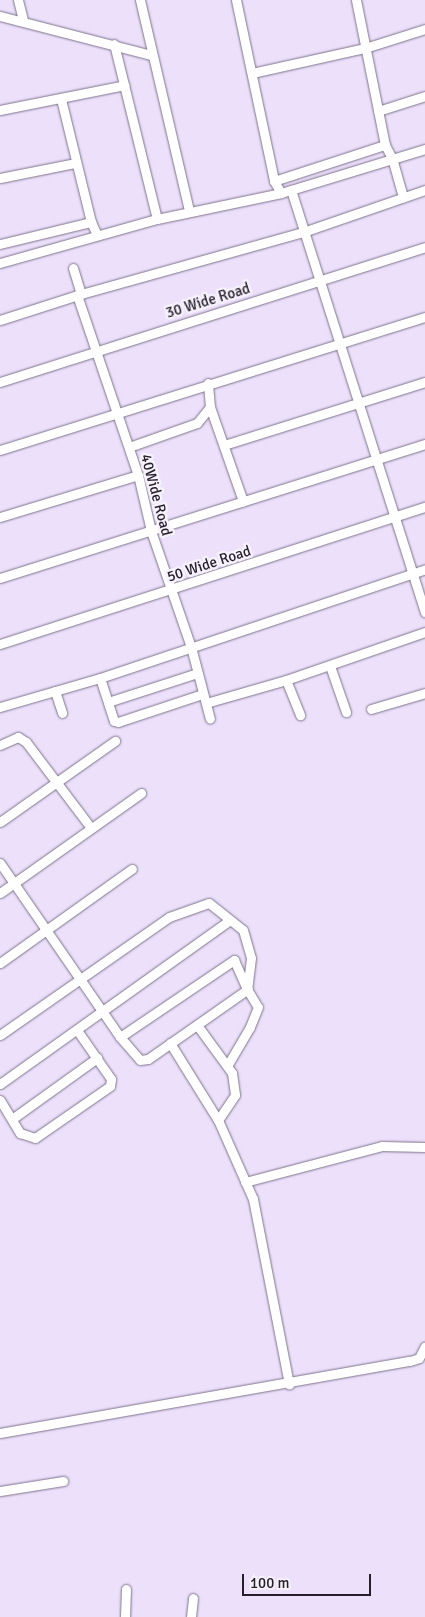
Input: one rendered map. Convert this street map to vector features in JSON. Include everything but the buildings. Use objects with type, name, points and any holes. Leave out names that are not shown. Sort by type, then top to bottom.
[{"type":"street","points":[[18,0],[23,20]]},
{"type":"street","points":[[140,0],[151,55],[189,211]]},
{"type":"street","points":[[236,0],[274,181],[281,193]]},
{"type":"street","points":[[366,0],[356,2],[385,145],[392,158],[403,197]]},
{"type":"street","points":[[0,16],[23,20],[151,55]]},
{"type":"street","points":[[252,74],[365,48],[425,29]]},
{"type":"street","points":[[114,44],[157,219]]},
{"type":"street","points":[[0,110],[125,85]]},
{"type":"street","points":[[378,111],[425,96]]},
{"type":"street","points":[[61,99],[75,163],[91,222],[97,235]]},
{"type":"street","points":[[274,181],[385,145]]},
{"type":"street","points":[[0,263],[189,211],[281,193],[425,149]]},
{"type":"street","points":[[0,178],[75,163]]},
{"type":"street","points":[[291,190],[303,232],[397,516],[425,612]]},
{"type":"street","points":[[0,320],[79,294],[303,232],[425,190]]},
{"type":"street","points":[[0,244],[91,222]]},
{"type":"street","name":"30 Wide Road","points":[[0,382],[96,350],[320,282],[425,247]]},
{"type":"street","name":"40Wide Road","points":[[73,268],[96,350],[138,475],[151,531],[190,647],[210,719]]},
{"type":"street","points":[[0,450],[425,317]]},
{"type":"street","points":[[224,445],[425,382]]},
{"type":"street","points":[[208,384],[210,407],[243,501]]},
{"type":"street","points":[[129,447],[197,423],[210,407]]},
{"type":"street","points":[[0,578],[425,444]]},
{"type":"street","points":[[0,517],[138,475]]},
{"type":"street","name":"50 Wide Road","points":[[0,644],[171,591],[425,507]]},
{"type":"street","points":[[0,707],[100,678],[425,569]]},
{"type":"street","points":[[206,703],[330,666],[425,632]]},
{"type":"street","points":[[330,666],[346,712]]},
{"type":"street","points":[[108,702],[197,673]]},
{"type":"street","points":[[100,678],[114,721],[118,722],[202,694]]},
{"type":"street","points":[[286,680],[300,716]]},
{"type":"street","points":[[55,691],[62,713]]},
{"type":"street","points":[[371,709],[425,693]]},
{"type":"street","points":[[0,745],[18,737],[26,742],[91,828]]},
{"type":"street","points":[[0,822],[115,741]]},
{"type":"street","points":[[0,893],[141,793]]},
{"type":"street","points":[[0,863],[46,930],[80,978],[120,1036],[140,1060],[148,1059],[247,989],[251,958],[243,930],[210,903],[169,917],[80,978],[0,1035]]},
{"type":"street","points":[[0,963],[132,869]]},
{"type":"street","points":[[0,1084],[230,920]]},
{"type":"street","points":[[120,1036],[234,960],[247,989],[258,1007],[250,1028],[227,1066]]},
{"type":"street","points":[[197,1024],[232,1073],[235,1096],[218,1120]]},
{"type":"street","points":[[0,1100],[20,1133],[35,1138],[110,1086],[111,1079],[77,1030]]},
{"type":"street","points":[[170,1043],[218,1120],[253,1199],[264,1242],[288,1385]]},
{"type":"street","points":[[12,1119],[97,1058]]},
{"type":"street","points":[[245,1182],[382,1146],[425,1147]]},
{"type":"street","points":[[0,1433],[288,1385],[410,1362],[419,1358],[425,1346]]},
{"type":"street","points":[[0,1491],[63,1481]]},
{"type":"street","points":[[125,1617],[126,1589]]},
{"type":"street","points":[[191,1617],[193,1598]]}]
